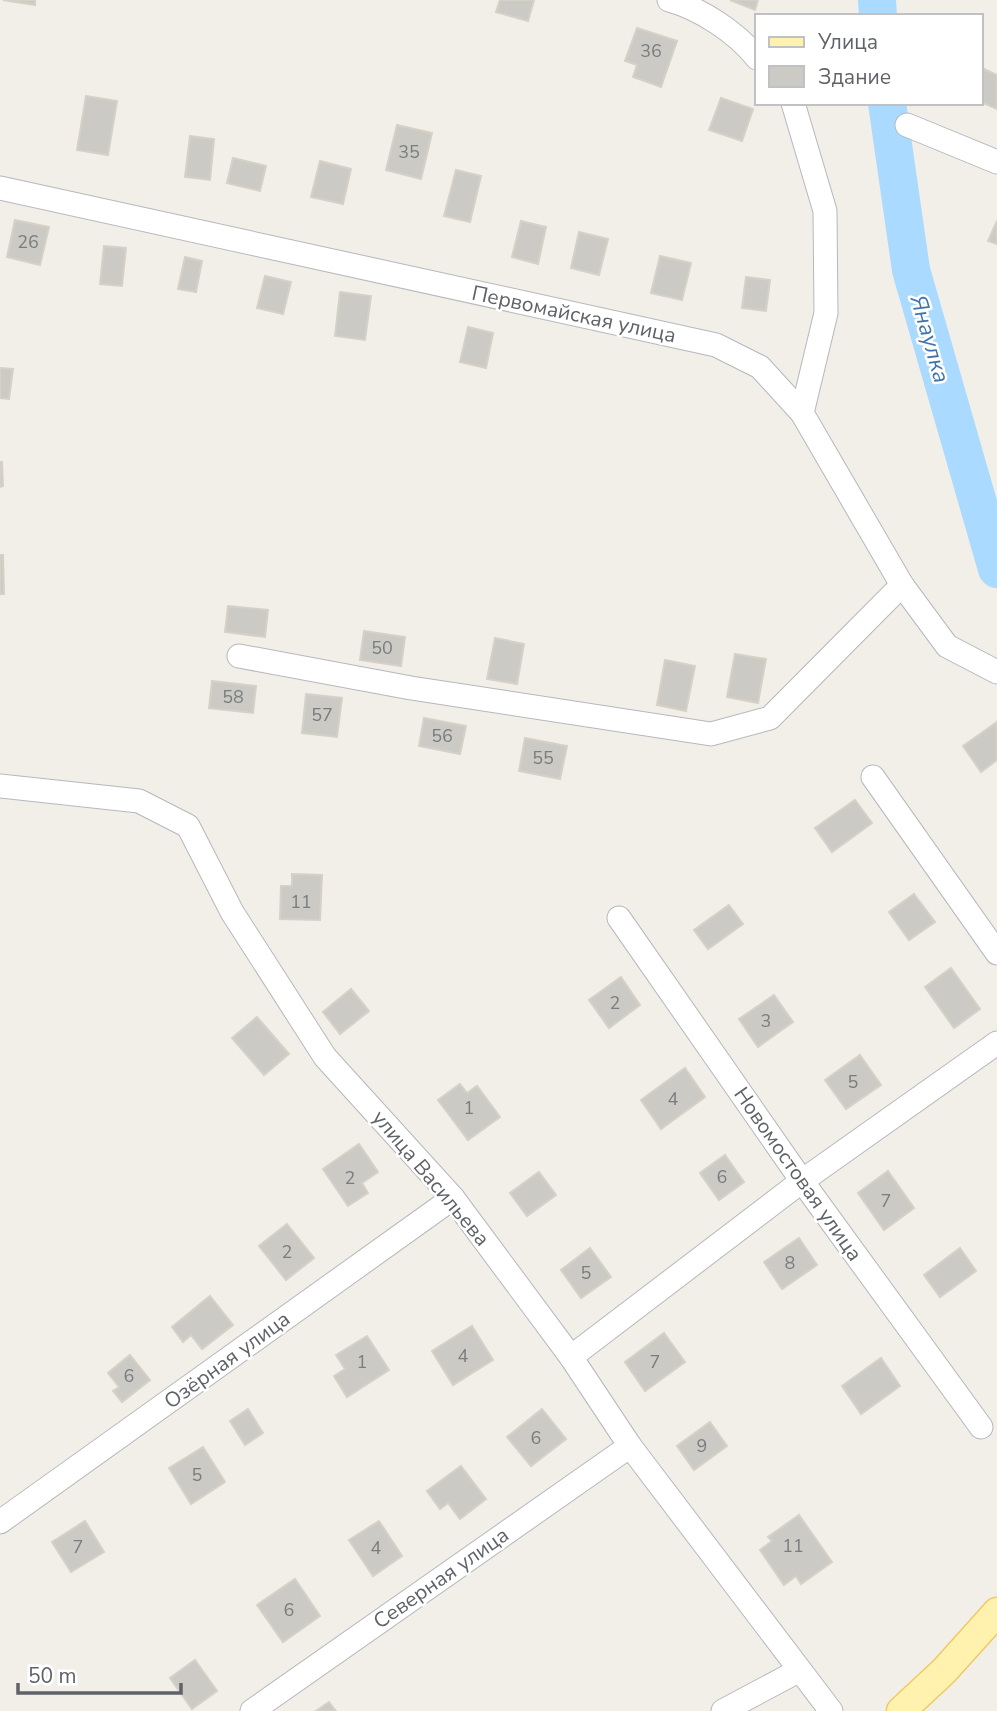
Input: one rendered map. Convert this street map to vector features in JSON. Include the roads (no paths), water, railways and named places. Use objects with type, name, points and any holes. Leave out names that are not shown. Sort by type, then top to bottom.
[{"type":"main road","points":[[901,1711],[944,1671],[997,1612]]},
{"type":"street","points":[[669,0],[694,7],[755,55]]},
{"type":"street","points":[[794,105],[825,211],[826,313],[802,413]]},
{"type":"street","points":[[907,125],[997,162]]},
{"type":"street","name":"Первомайская улица","points":[[0,188],[716,345],[760,367],[802,413],[902,585],[947,646],[997,671]]},
{"type":"street","points":[[239,656],[411,688],[711,734],[769,718],[902,585]]},
{"type":"street","points":[[873,777],[997,953]]},
{"type":"street","name":"улица Васильева","points":[[0,786],[139,801],[188,826],[232,912],[325,1057],[453,1198],[571,1357],[630,1446],[798,1671],[831,1711]]},
{"type":"street","name":"Новомостовая улица","points":[[619,918],[802,1181],[981,1427]]},
{"type":"street","points":[[571,1357],[802,1181],[997,1043]]},
{"type":"street","name":"Озёрная улица","points":[[0,1522],[453,1198]]},
{"type":"street","name":"Северная улица","points":[[252,1711],[630,1446]]},
{"type":"street","points":[[723,1711],[798,1671]]},
{"type":"waterway","name":"Янаулка","points":[[877,0],[878,14]]},
{"type":"waterway","name":"Янаулка","points":[[887,105],[911,270],[997,569]]}]
